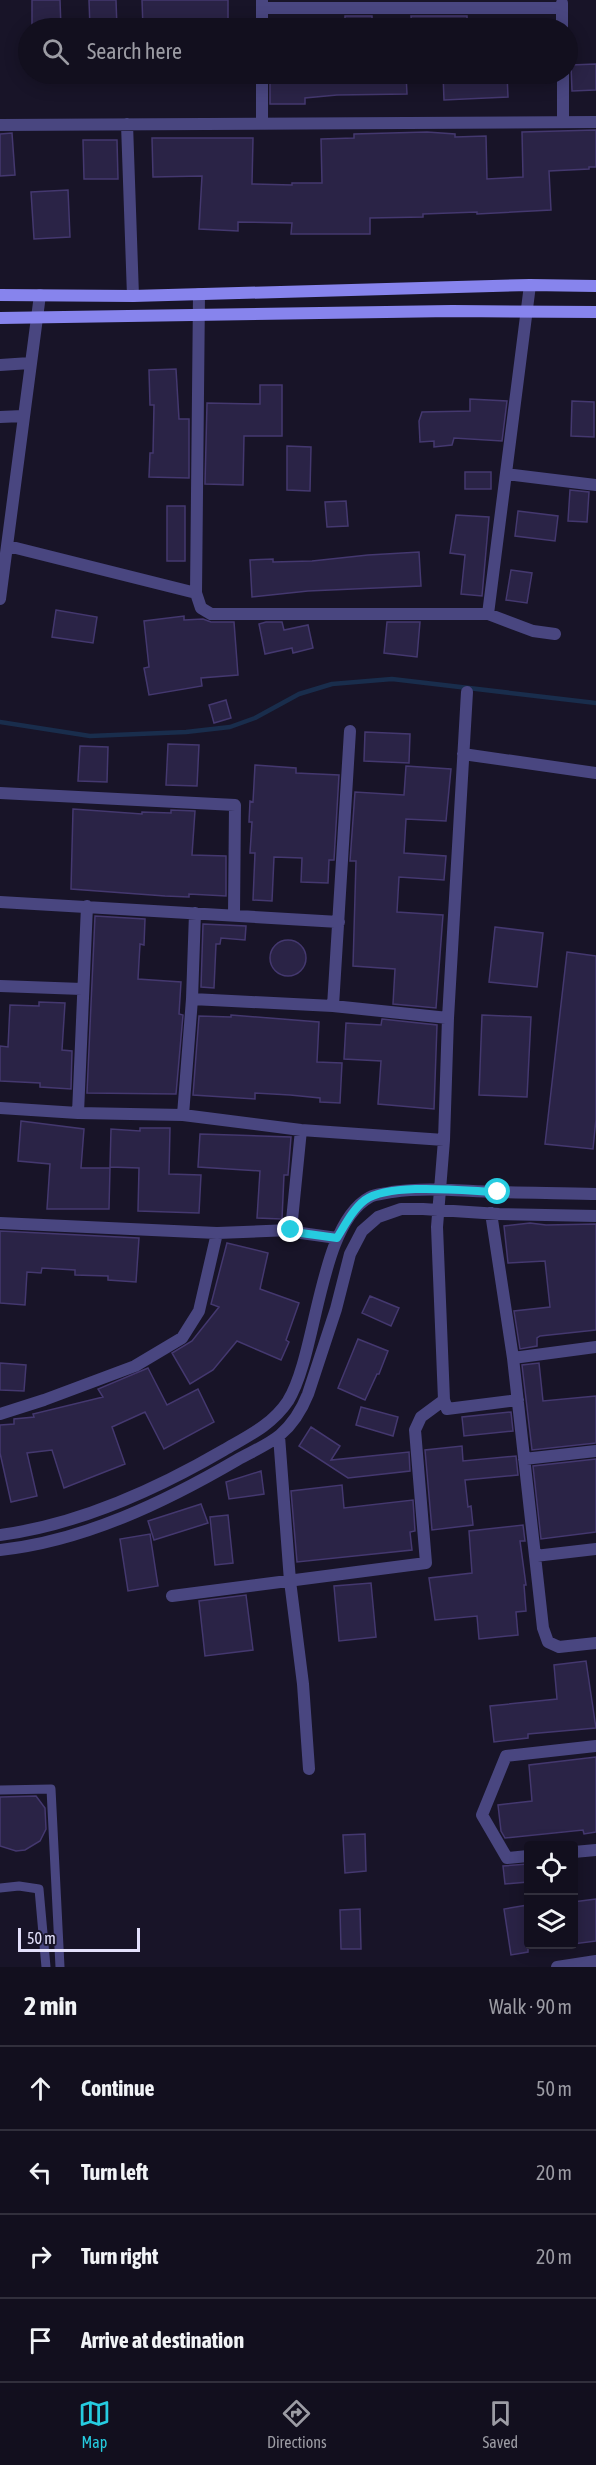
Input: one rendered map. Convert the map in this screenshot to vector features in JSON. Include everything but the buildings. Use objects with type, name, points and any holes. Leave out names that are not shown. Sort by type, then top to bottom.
[{"type":"street","points":[[262,4],[562,4]]},
{"type":"street","points":[[262,84],[262,123]]},
{"type":"street","points":[[563,84],[563,122]]},
{"type":"street","points":[[0,125],[596,122]]},
{"type":"street","points":[[127,124],[134,296]]},
{"type":"street","points":[[488,614],[530,285]]},
{"type":"street","points":[[0,295],[134,296],[530,285],[596,286]]},
{"type":"street","points":[[199,294],[196,593],[201,608],[211,614],[488,614],[533,631],[555,634]]},
{"type":"street","points":[[0,599],[4,545],[40,295]]},
{"type":"street","points":[[0,318],[596,312]]},
{"type":"street","points":[[0,365],[30,363]]},
{"type":"street","points":[[0,417],[23,416]]},
{"type":"street","points":[[506,474],[596,484]]},
{"type":"street","points":[[4,545],[196,593]]},
{"type":"street","points":[[467,692],[448,1018],[444,1140],[437,1227],[444,1400],[447,1409],[518,1400]]},
{"type":"street","points":[[333,1006],[350,731]]},
{"type":"street","points":[[463,754],[596,773]]},
{"type":"street","points":[[0,793],[235,805],[234,914]]},
{"type":"street","points":[[0,902],[234,914],[339,922]]},
{"type":"street","points":[[78,1113],[87,906]]},
{"type":"street","points":[[183,1115],[192,999],[195,913]]},
{"type":"street","points":[[0,986],[82,989]]},
{"type":"street","points":[[192,999],[333,1006],[448,1018]]},
{"type":"street","points":[[0,1108],[78,1113],[183,1115],[301,1130],[444,1140]]},
{"type":"street","points":[[291,1230],[301,1130]]},
{"type":"street","points":[[596,1194],[417,1188],[373,1196],[356,1209],[337,1238],[318,1301],[305,1358],[289,1399],[269,1424],[188,1471],[127,1499],[89,1514],[4,1535],[5,1550],[65,1537],[135,1512],[197,1484],[279,1436],[303,1407],[336,1308],[350,1254],[362,1231],[378,1217],[401,1209],[596,1216]]},
{"type":"street","points":[[491,1214],[513,1358],[543,1628],[548,1642],[559,1647],[596,1643]]},
{"type":"street","points":[[0,1223],[217,1233],[291,1230],[337,1238]]},
{"type":"street","points":[[0,1414],[44,1401],[135,1366],[182,1338],[199,1311],[217,1233]]},
{"type":"street","points":[[513,1358],[596,1347]]},
{"type":"street","points":[[172,1596],[426,1563],[415,1430],[421,1417],[444,1400]]},
{"type":"street","points":[[279,1436],[290,1581],[303,1684],[309,1769]]},
{"type":"street","points":[[524,1459],[596,1451]]},
{"type":"street","points":[[535,1556],[596,1549]]},
{"type":"street","points":[[524,1856],[507,1858],[482,1815],[506,1756],[596,1746]]},
{"type":"street","points":[[578,1852],[596,1850]]},
{"type":"street","points":[[557,1967],[596,1961]]},
{"type":"lane","points":[[0,1790],[51,1789],[60,1967]]},
{"type":"lane","points":[[0,1888],[19,1886],[39,1889],[46,1967]]},
{"type":"waterway","points":[[0,722],[90,736],[186,732],[230,727],[255,718],[299,694],[332,684],[392,679],[596,703]]},
{"type":"route","points":[[291,1230],[337,1238],[356,1209],[364,1200],[373,1196],[417,1188],[498,1192]]}]
